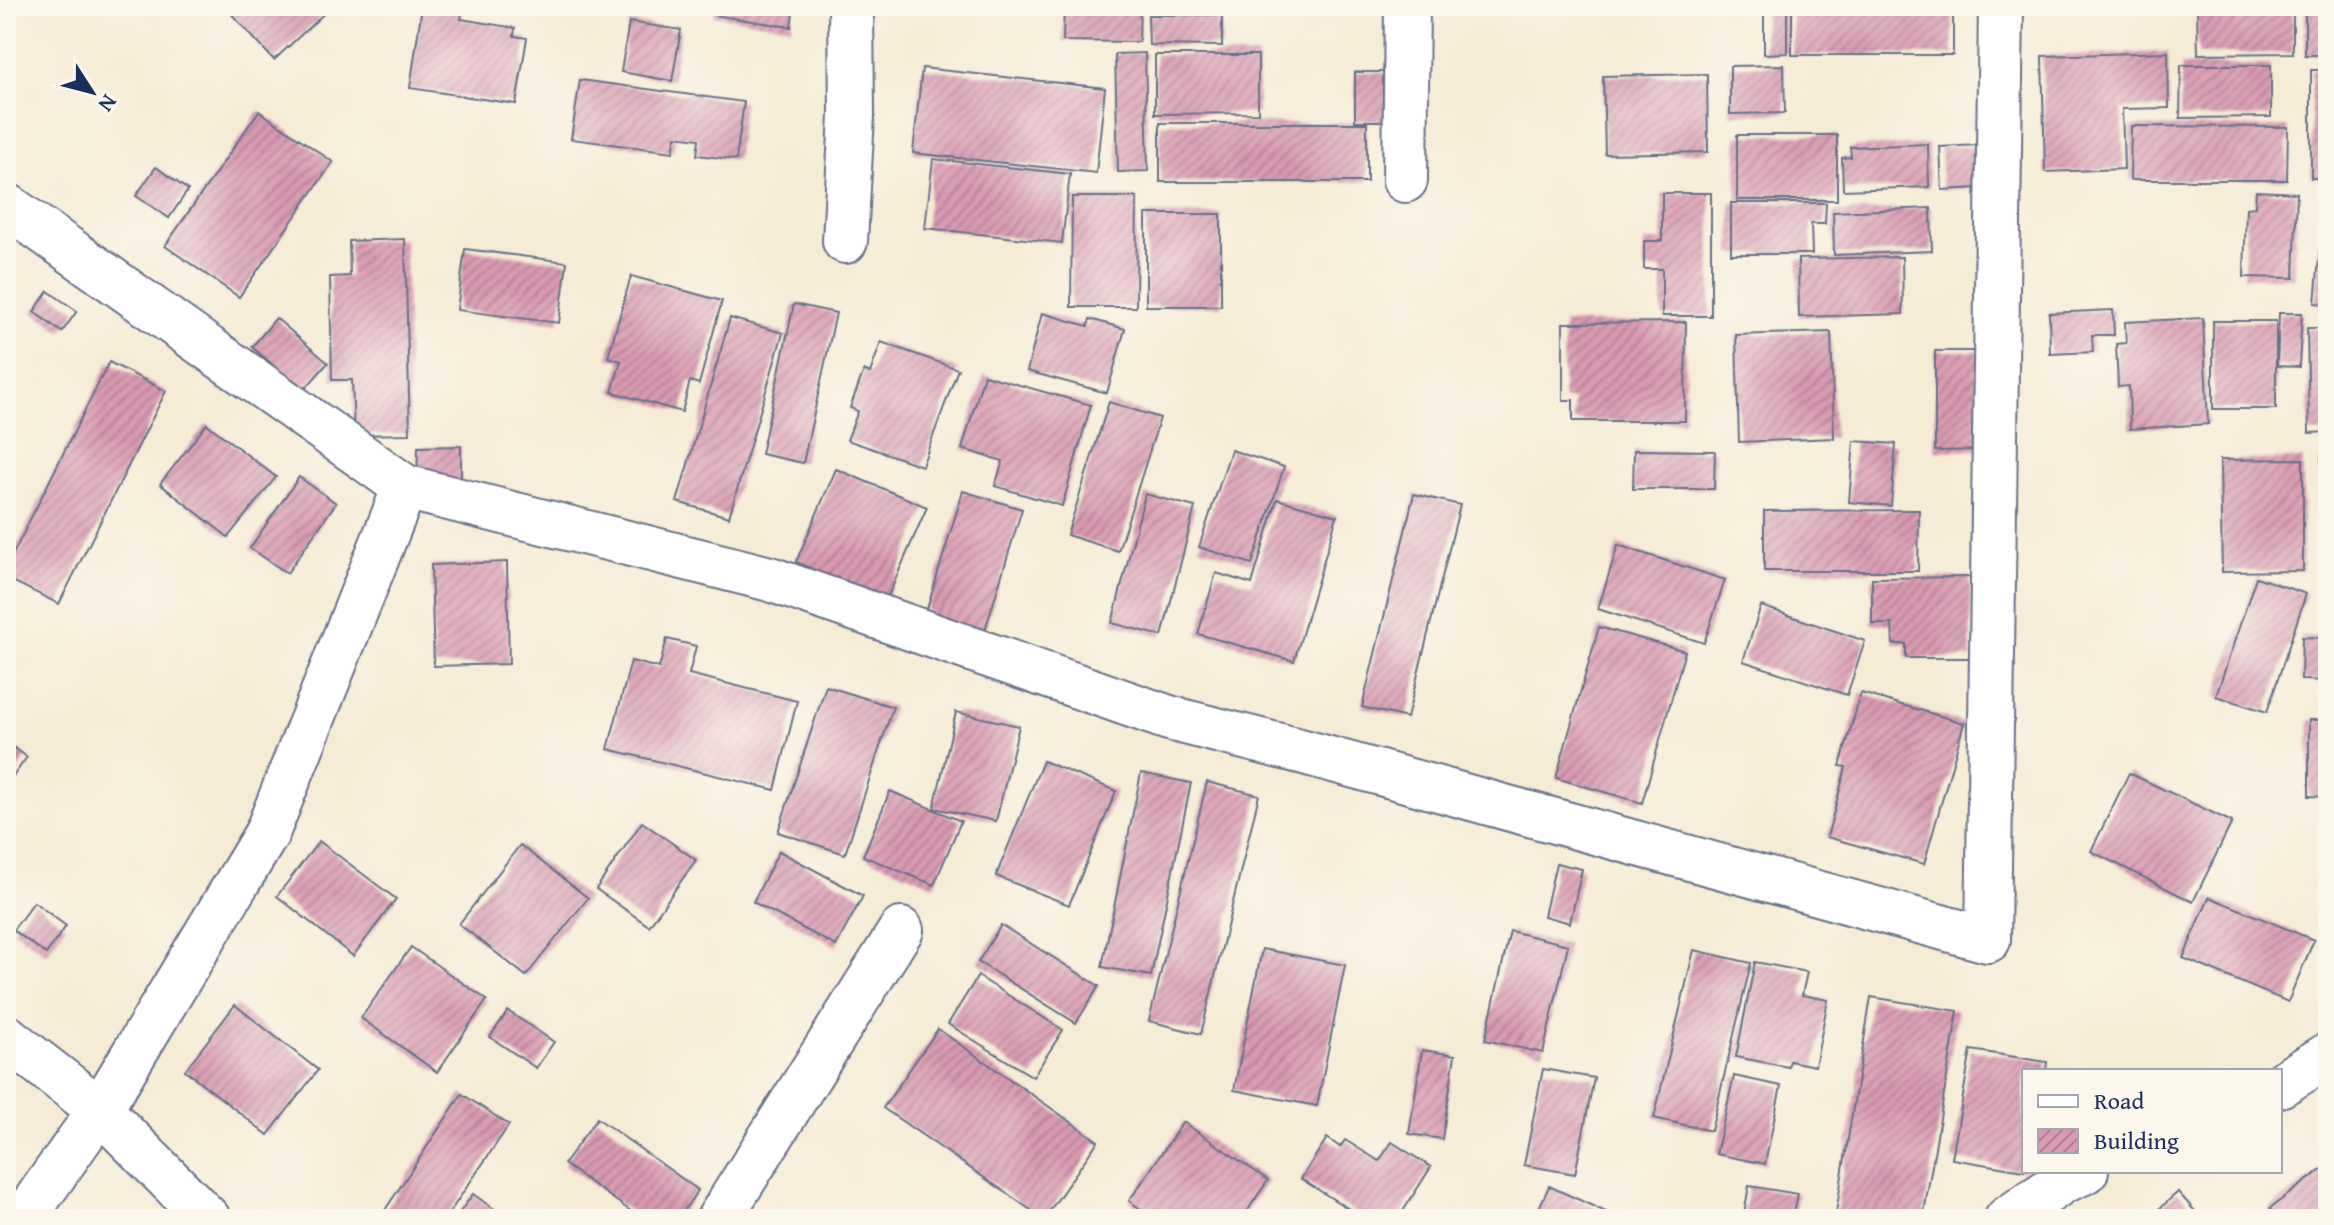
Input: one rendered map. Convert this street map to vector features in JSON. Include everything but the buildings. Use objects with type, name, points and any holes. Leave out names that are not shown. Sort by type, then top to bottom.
[{"type":"street","points":[[845,241],[852,116],[851,6]]},
{"type":"street","points":[[1405,180],[1407,6]]},
{"type":"street","points":[[6,205],[405,487],[770,579],[1169,718],[1320,756],[1988,940],[2001,6]]},
{"type":"street","points":[[23,1219],[100,1110],[267,833],[405,487]]},
{"type":"street","points":[[719,1219],[901,930]]},
{"type":"street","points":[[6,1037],[100,1110],[208,1219]]},
{"type":"street","points":[[2282,1084],[2328,1055]]},
{"type":"street","points":[[2007,1219],[2063,1181],[2081,1173]]}]
